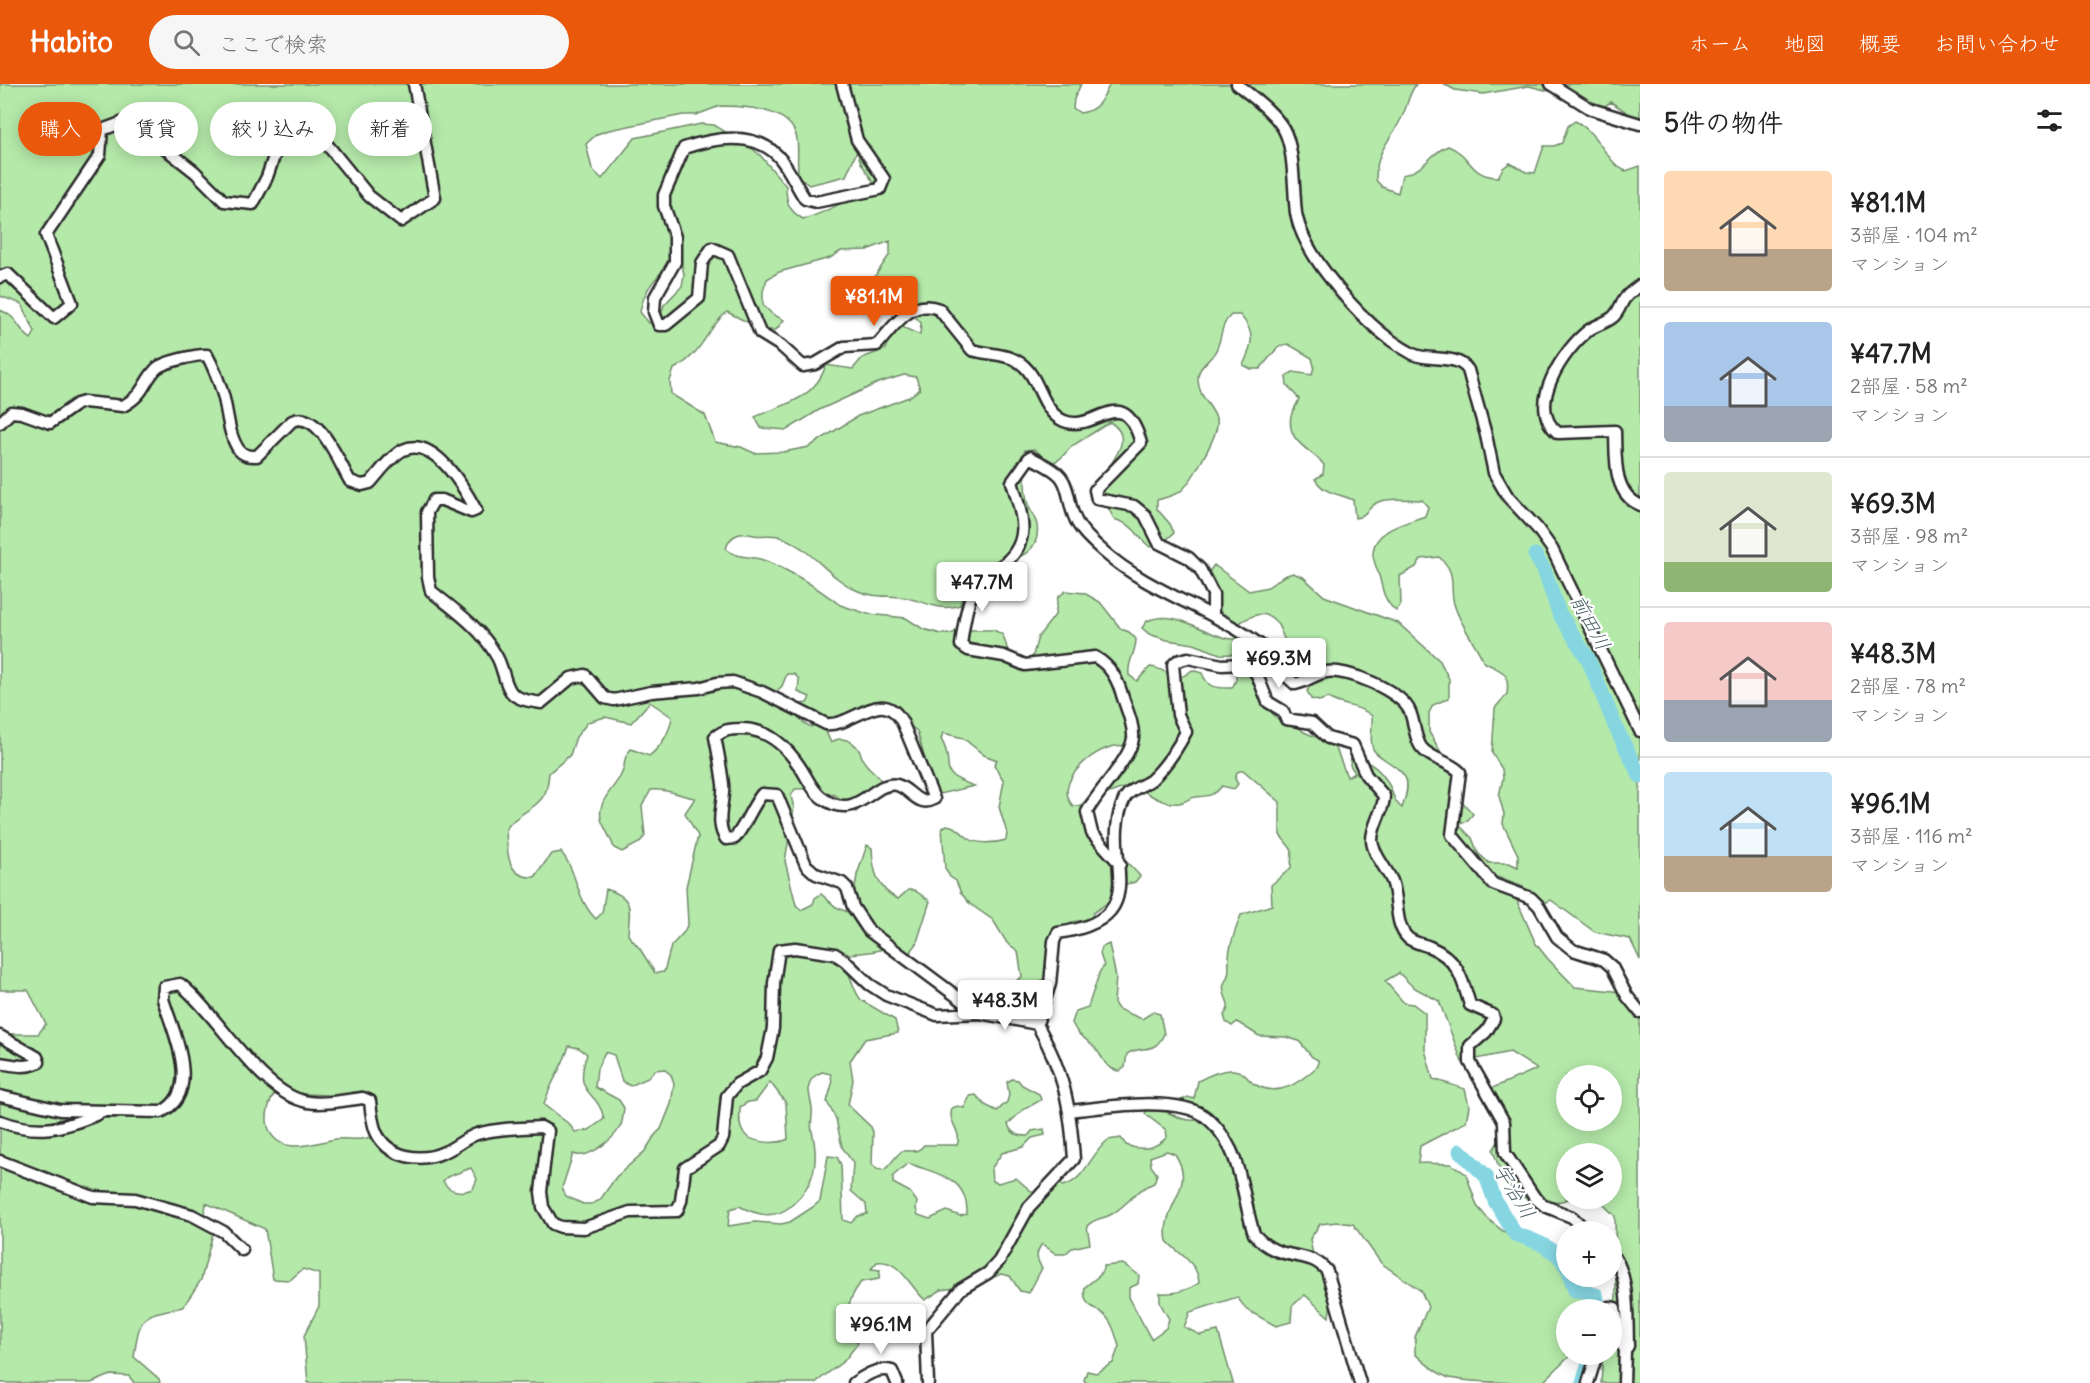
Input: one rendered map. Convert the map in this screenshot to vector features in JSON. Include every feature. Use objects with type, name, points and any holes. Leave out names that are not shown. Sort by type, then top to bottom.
[{"type":"street","points":[[0,277],[8,274],[54,318],[72,303],[46,235],[100,155],[102,130],[129,120],[195,172],[224,201],[253,204],[267,177],[279,142],[321,137],[369,196],[401,221],[435,198],[414,84]]},
{"type":"street","points":[[842,84],[857,140],[884,179],[880,189],[816,202],[805,199],[778,156],[759,143],[732,138],[706,140],[684,148],[664,195],[664,206],[675,237],[675,262],[655,297],[654,312],[658,325],[666,326],[699,298],[702,263],[712,248],[728,255],[760,333],[781,346],[803,366],[815,364],[844,346],[878,345],[908,311],[918,306],[939,309],[972,350],[1006,356],[1024,366],[1049,407],[1065,422],[1078,423],[1110,412],[1119,412],[1131,418],[1142,443],[1095,490],[1097,499],[1134,506],[1145,515],[1159,543],[1189,558],[1200,570],[1212,594],[1212,615]]},
{"type":"street","points":[[1237,84],[1272,114],[1284,129],[1288,141],[1300,229],[1311,251],[1329,277],[1357,309],[1396,343],[1415,355],[1450,360],[1465,365],[1486,435],[1494,473],[1508,497],[1537,528],[1552,549],[1640,731]]},
{"type":"street","points":[[1551,84],[1591,109],[1640,124]]},
{"type":"street","points":[[1640,285],[1626,296],[1615,316],[1589,330],[1574,346],[1545,393],[1545,417],[1558,433],[1615,431],[1617,474],[1620,485],[1626,495],[1640,505]]},
{"type":"street","points":[[0,423],[11,412],[22,413],[50,423],[77,404],[84,402],[123,406],[140,394],[158,367],[199,354],[207,355],[221,387],[232,432],[240,451],[248,456],[256,456],[292,421],[299,418],[310,420],[322,432],[350,482],[356,485],[370,483],[395,455],[406,448],[420,448],[440,459],[454,472],[476,510],[471,512],[442,500],[434,500],[426,512],[428,577],[431,591],[469,620],[489,643],[503,667],[509,691],[517,697],[541,703],[571,678],[585,675],[605,698],[614,700],[651,692],[699,688],[733,682],[762,692],[826,724],[835,725],[875,707],[890,708],[899,716],[903,724],[934,799],[928,802],[920,801],[898,785],[885,786],[861,802],[840,806],[822,798],[778,741],[749,729],[724,729],[715,737],[723,785],[720,820],[722,833],[726,839],[735,838],[745,826],[755,803],[762,794],[777,795],[806,866],[816,874],[842,883],[847,888],[856,913],[869,931],[979,1013]]},
{"type":"street","points":[[1120,864],[1092,833],[1087,812],[1096,795],[1127,755],[1133,741],[1133,730],[1114,674],[1105,662],[1095,657],[1024,665],[1004,656],[968,650],[961,645],[966,614],[978,583],[1005,563],[1017,551],[1022,540],[1023,521],[1012,482],[1030,457],[1059,475],[1066,486],[1079,528],[1103,551],[1143,580],[1212,615],[1266,647],[1300,683]]},
{"type":"street","points":[[928,1383],[926,1331],[961,1289],[988,1273],[1029,1207],[1074,1159],[1070,1111],[1061,1071],[1037,1024],[1050,984],[1054,941],[1058,933],[1079,930],[1096,923],[1116,902],[1120,887],[1119,816],[1125,798],[1154,777],[1178,748],[1186,732],[1178,715],[1173,665],[1183,658],[1222,665],[1248,662],[1252,657],[1261,657],[1268,660],[1292,682],[1300,683],[1326,672],[1334,672],[1373,683],[1402,699],[1410,712],[1414,734],[1423,749],[1453,765],[1460,772],[1452,836],[1493,884],[1531,898],[1539,906],[1557,937],[1573,950],[1604,960],[1612,967],[1627,996],[1640,1012]]},
{"type":"street","points":[[1248,662],[1257,675],[1268,702],[1283,711],[1286,719],[1312,723],[1328,738],[1353,745],[1366,775],[1384,796],[1372,843],[1393,882],[1402,930],[1409,939],[1432,948],[1448,958],[1461,972],[1470,1005],[1489,1013],[1494,1019],[1486,1032],[1470,1046],[1470,1062],[1504,1122],[1505,1153],[1535,1198],[1545,1206],[1576,1221]]},
{"type":"street","points":[[0,1096],[60,1110],[160,1112],[171,1107],[183,1086],[183,1068],[163,999],[164,987],[180,984],[194,995],[243,1054],[277,1087],[291,1097],[310,1103],[363,1098],[370,1101],[372,1121],[378,1135],[395,1152],[408,1157],[428,1158],[445,1152],[476,1134],[541,1127],[548,1131],[542,1170],[543,1207],[553,1224],[561,1227],[585,1228],[630,1212],[677,1211],[681,1201],[685,1168],[719,1146],[723,1138],[727,1096],[737,1084],[760,1071],[767,1058],[773,1028],[774,983],[779,950],[795,948],[835,954],[869,984],[886,995],[937,1015],[979,1013],[1037,1024]]},
{"type":"street","points":[[0,1036],[36,1057],[39,1062],[19,1066],[0,1063]]},
{"type":"street","points":[[1070,1111],[1112,1106],[1158,1105],[1179,1107],[1205,1116],[1220,1131],[1231,1150],[1254,1234],[1274,1251],[1314,1259],[1327,1271],[1360,1383]]},
{"type":"street","points":[[0,1121],[32,1130],[46,1130],[102,1112]]},
{"type":"street","points":[[0,1161],[93,1197],[135,1199],[192,1215],[224,1232],[242,1250]]},
{"type":"street","points":[[1622,1274],[1628,1346],[1625,1350],[1624,1383]]},
{"type":"street","points":[[1622,1345],[1625,1350]]},
{"type":"street","points":[[1588,1383],[1594,1365]]},
{"type":"street","points":[[854,1383],[883,1369],[892,1371],[897,1383]]},
{"type":"green space","points":[[0,84],[1081,84],[1074,99],[1073,108],[1080,113],[1095,107],[1110,84],[1416,84],[1401,119],[1378,161],[1376,180],[1382,187],[1398,193],[1402,175],[1417,169],[1448,146],[1462,155],[1476,170],[1489,176],[1498,177],[1503,168],[1510,163],[1526,172],[1535,173],[1544,146],[1562,143],[1568,126],[1575,121],[1583,126],[1619,167],[1626,171],[1640,166],[1640,960],[1630,939],[1595,932],[1551,900],[1542,904],[1523,887],[1497,877],[1493,886],[1510,894],[1517,901],[1536,944],[1575,987],[1614,991],[1640,999],[1640,1383],[1601,1383],[1602,1365],[1622,1365],[1622,1299],[1616,1299],[1616,1287],[1622,1287],[1622,1221],[1615,1221],[1615,1216],[1608,1209],[1622,1209],[1622,1143],[1556,1143],[1556,1202],[1544,1205],[1529,1201],[1504,1182],[1493,1150],[1502,1135],[1489,1105],[1490,1089],[1537,1069],[1510,1052],[1462,1062],[1439,1001],[1413,987],[1399,973],[1385,981],[1404,1003],[1413,1004],[1425,1013],[1425,1050],[1433,1079],[1465,1089],[1469,1106],[1466,1122],[1420,1146],[1418,1163],[1451,1164],[1466,1174],[1477,1206],[1489,1220],[1503,1231],[1546,1245],[1556,1253],[1556,1287],[1589,1287],[1591,1299],[1556,1299],[1556,1365],[1561,1365],[1542,1383],[1459,1380],[1449,1378],[1431,1368],[1415,1354],[1415,1337],[1428,1307],[1421,1291],[1381,1263],[1353,1224],[1337,1222],[1320,1224],[1310,1239],[1313,1256],[1333,1284],[1329,1317],[1305,1295],[1292,1306],[1291,1322],[1276,1326],[1247,1310],[1237,1297],[1190,1312],[1184,1327],[1200,1335],[1218,1331],[1233,1383],[1086,1383],[1084,1380],[1087,1371],[1096,1373],[1113,1363],[1119,1346],[1110,1322],[1088,1303],[1084,1294],[1085,1287],[1100,1275],[1104,1266],[1123,1264],[1139,1275],[1138,1284],[1129,1288],[1129,1297],[1151,1339],[1166,1328],[1169,1319],[1160,1303],[1160,1293],[1181,1291],[1199,1283],[1192,1264],[1167,1241],[1166,1228],[1181,1187],[1182,1177],[1181,1166],[1175,1154],[1167,1151],[1150,1157],[1151,1166],[1157,1174],[1154,1183],[1142,1189],[1112,1214],[1093,1221],[1087,1226],[1090,1244],[1072,1248],[1065,1254],[1056,1254],[1042,1244],[1037,1256],[1042,1268],[1029,1293],[1020,1291],[1010,1276],[1001,1274],[976,1285],[941,1290],[925,1300],[898,1269],[885,1262],[877,1262],[871,1269],[880,1270],[879,1279],[861,1282],[849,1305],[849,1318],[858,1343],[845,1360],[815,1383],[308,1383],[304,1336],[319,1306],[319,1274],[303,1269],[290,1280],[273,1279],[265,1229],[206,1203],[204,1219],[213,1233],[201,1280],[183,1307],[151,1315],[141,1324],[138,1332],[134,1357],[159,1379],[160,1383],[134,1383],[129,1376],[111,1375],[91,1383],[0,1383],[0,1034],[38,1034],[46,1024],[28,990],[0,990],[0,310],[11,316],[31,339],[35,332],[22,304],[0,296]],"holes":[[[720,106],[754,108],[777,115],[793,129],[797,139],[799,177],[809,185],[846,176],[857,151],[861,163],[875,185],[830,209],[803,219],[789,206],[786,186],[760,155],[714,125],[701,124],[635,138],[602,179],[592,169],[586,144],[597,134],[683,115],[696,115]],[[890,241],[890,254],[875,276],[879,288],[904,304],[921,323],[920,335],[895,324],[886,335],[886,349],[862,358],[853,369],[826,365],[821,377],[806,393],[787,404],[755,417],[761,428],[787,430],[819,410],[878,383],[904,375],[916,377],[920,389],[909,397],[858,416],[809,447],[783,452],[754,453],[741,447],[715,442],[705,415],[671,394],[670,381],[674,369],[698,349],[727,312],[763,330],[776,330],[784,320],[772,314],[763,305],[763,291],[767,279],[779,272],[830,258],[841,251],[867,250]],[[681,261],[684,274],[682,286],[664,305],[660,317],[649,323],[640,312],[642,303],[649,288],[666,269]],[[1231,315],[1240,315],[1249,327],[1251,345],[1243,365],[1251,369],[1260,369],[1278,347],[1288,344],[1312,358],[1314,366],[1312,375],[1293,372],[1286,376],[1287,385],[1299,399],[1291,416],[1290,425],[1296,439],[1324,465],[1323,474],[1315,479],[1328,491],[1353,500],[1355,518],[1378,502],[1388,500],[1422,500],[1428,507],[1425,516],[1401,524],[1379,538],[1375,544],[1373,558],[1385,596],[1396,611],[1401,604],[1400,576],[1416,567],[1421,559],[1439,557],[1449,568],[1451,574],[1457,612],[1484,662],[1500,670],[1506,676],[1507,694],[1495,708],[1492,753],[1502,769],[1503,778],[1499,796],[1504,814],[1503,824],[1518,855],[1518,867],[1509,863],[1489,863],[1478,853],[1472,838],[1459,825],[1473,814],[1460,799],[1452,771],[1429,732],[1429,713],[1433,705],[1449,698],[1449,679],[1440,661],[1398,623],[1324,596],[1303,577],[1293,573],[1268,587],[1249,591],[1214,565],[1208,573],[1212,611],[1218,624],[1224,630],[1250,617],[1263,614],[1270,616],[1278,624],[1287,644],[1283,652],[1253,640],[1231,639],[1216,635],[1177,619],[1157,618],[1147,621],[1142,628],[1149,634],[1167,640],[1194,644],[1220,654],[1257,655],[1289,672],[1307,676],[1312,683],[1307,691],[1311,699],[1319,701],[1328,698],[1367,712],[1372,716],[1373,749],[1398,769],[1406,779],[1407,790],[1402,808],[1396,801],[1386,779],[1377,768],[1351,756],[1350,765],[1355,773],[1347,777],[1337,751],[1330,743],[1304,732],[1296,725],[1278,719],[1259,696],[1252,674],[1245,667],[1236,671],[1236,680],[1232,688],[1210,685],[1202,673],[1192,670],[1186,675],[1175,677],[1150,667],[1137,681],[1129,675],[1136,639],[1129,632],[1121,629],[1100,602],[1084,593],[1066,591],[1058,597],[1055,615],[1038,637],[1028,663],[1009,654],[1003,635],[994,630],[959,630],[951,634],[941,634],[923,629],[906,618],[868,614],[840,605],[775,565],[761,559],[736,555],[726,549],[730,540],[736,535],[778,536],[801,548],[837,578],[862,593],[907,598],[940,607],[960,605],[965,588],[971,579],[990,568],[1024,555],[1032,548],[1037,538],[1037,525],[1029,507],[1021,458],[1025,450],[1034,449],[1052,463],[1060,459],[1072,446],[1110,422],[1121,435],[1120,448],[1103,478],[1098,499],[1106,504],[1114,519],[1132,528],[1150,547],[1159,546],[1174,533],[1170,524],[1157,509],[1157,500],[1182,490],[1198,467],[1217,427],[1215,416],[1200,391],[1198,375],[1215,352],[1227,319]],[[787,674],[794,674],[799,679],[798,692],[810,697],[807,703],[800,704],[817,714],[836,718],[848,715],[875,701],[917,731],[935,795],[974,786],[961,781],[950,772],[946,749],[941,739],[943,733],[963,738],[984,755],[997,760],[994,765],[1004,781],[999,807],[1007,833],[1006,840],[992,843],[976,842],[956,828],[947,825],[942,828],[945,868],[970,904],[993,920],[1007,943],[1018,951],[1022,977],[1017,980],[1015,987],[1020,991],[1044,979],[1054,942],[1072,922],[1091,919],[1093,913],[1110,901],[1123,885],[1135,882],[1140,876],[1092,825],[1095,799],[1092,793],[1082,804],[1073,806],[1068,797],[1068,787],[1078,768],[1106,748],[1129,746],[1104,788],[1107,794],[1131,785],[1160,800],[1172,803],[1211,795],[1222,786],[1234,789],[1238,784],[1235,779],[1237,772],[1243,770],[1280,802],[1280,835],[1292,850],[1291,868],[1271,885],[1272,905],[1241,915],[1230,951],[1229,973],[1223,989],[1228,1003],[1224,1015],[1226,1022],[1232,1026],[1237,1022],[1259,1036],[1286,1037],[1299,1041],[1312,1057],[1318,1060],[1318,1066],[1297,1082],[1273,1090],[1256,1085],[1238,1071],[1223,1071],[1207,1076],[1198,1081],[1194,1099],[1188,1097],[1182,1100],[1197,1114],[1196,1120],[1183,1119],[1160,1109],[1148,1107],[1145,1114],[1166,1130],[1167,1137],[1163,1141],[1153,1146],[1137,1148],[1126,1145],[1121,1138],[1108,1140],[1077,1179],[1063,1186],[1053,1179],[1037,1191],[1031,1191],[1016,1178],[998,1183],[992,1181],[991,1169],[1002,1153],[1023,1147],[1032,1138],[1045,1135],[1044,1129],[1032,1131],[1028,1136],[1024,1136],[1015,1134],[1009,1127],[1008,1124],[1023,1110],[1041,1100],[1039,1094],[1022,1085],[1018,1080],[1012,1079],[1007,1082],[1009,1095],[1007,1102],[997,1111],[985,1105],[976,1095],[970,1096],[964,1108],[958,1106],[952,1108],[952,1118],[958,1135],[957,1145],[924,1145],[917,1151],[902,1151],[884,1170],[877,1169],[872,1164],[873,1132],[871,1127],[848,1105],[853,1080],[850,1061],[865,1039],[898,1033],[895,1020],[861,1000],[841,960],[845,954],[863,953],[890,946],[908,955],[916,945],[930,901],[914,890],[908,890],[898,899],[885,890],[875,872],[872,848],[867,845],[857,875],[852,908],[847,912],[836,907],[821,894],[815,898],[813,904],[801,910],[796,905],[785,861],[794,808],[791,796],[795,789],[813,789],[832,794],[856,812],[876,795],[896,791],[893,785],[881,781],[853,744],[842,739],[831,743],[823,725],[816,724],[811,727],[805,724],[778,697],[777,691]],[[650,702],[672,717],[664,739],[649,756],[631,749],[625,759],[621,775],[603,803],[600,815],[614,848],[622,852],[639,843],[645,836],[642,806],[651,790],[662,790],[695,798],[685,813],[698,836],[686,887],[688,923],[684,932],[671,946],[664,972],[655,973],[628,935],[629,906],[622,896],[606,889],[602,913],[596,919],[584,903],[570,867],[561,852],[551,854],[535,877],[518,873],[513,868],[508,854],[506,829],[542,798],[547,788],[549,773],[570,755],[576,737],[588,722],[605,717],[631,723]],[[569,1046],[579,1048],[587,1054],[582,1078],[584,1086],[597,1102],[604,1119],[589,1130],[575,1132],[569,1124],[544,1105]],[[605,1052],[614,1055],[622,1081],[630,1086],[648,1078],[655,1070],[664,1069],[671,1075],[674,1084],[671,1104],[661,1129],[645,1151],[616,1177],[600,1200],[592,1204],[583,1204],[566,1196],[562,1188],[573,1154],[593,1152],[606,1143],[620,1127],[624,1108],[619,1100],[595,1087],[597,1069]],[[822,1072],[831,1074],[832,1084],[827,1102],[836,1119],[842,1147],[853,1163],[851,1191],[866,1204],[867,1214],[858,1216],[851,1223],[843,1220],[841,1165],[837,1157],[828,1156],[820,1201],[813,1207],[790,1222],[781,1224],[755,1222],[728,1226],[730,1209],[739,1206],[759,1214],[772,1215],[791,1206],[806,1189],[814,1172],[815,1162],[809,1085],[811,1080]],[[770,1082],[786,1103],[788,1139],[764,1142],[746,1136],[740,1126],[740,1107],[748,1102],[756,1101]],[[362,1091],[376,1124],[373,1136],[359,1139],[336,1139],[304,1146],[284,1144],[276,1140],[268,1127],[268,1110],[275,1093],[331,1095]],[[908,1163],[948,1178],[962,1191],[967,1214],[960,1216],[947,1211],[930,1219],[918,1215],[917,1202],[910,1192],[893,1183],[893,1176]],[[471,1168],[477,1179],[473,1189],[465,1191],[452,1190],[443,1181],[447,1177]]]},
{"type":"green space","points":[[1444,84],[1640,84],[1640,121],[1611,102],[1603,107],[1568,92],[1549,91],[1529,86],[1483,94],[1455,90]]},
{"type":"green space","points":[[1109,944],[1116,977],[1114,1003],[1118,1009],[1142,1019],[1153,1012],[1160,1014],[1164,1034],[1156,1045],[1127,1054],[1125,1067],[1120,1071],[1114,1070],[1107,1064],[1096,1049],[1079,1035],[1072,1023],[1076,1011],[1088,1007],[1100,971],[1104,966],[1100,954],[1102,947]]},
{"type":"waterway","name":"前田川","points":[[1535,555],[1544,570],[1559,613],[1588,659],[1616,728],[1640,776]]},
{"type":"waterway","name":"宇治川","points":[[1460,1151],[1486,1176],[1495,1201],[1515,1234],[1537,1242],[1556,1254]]},
{"type":"waterway","name":"宇治川","points":[[1574,1287],[1575,1290],[1596,1295],[1597,1299]]},
{"type":"waterway","name":"宇治川","points":[[1583,1383],[1589,1365]]}]
